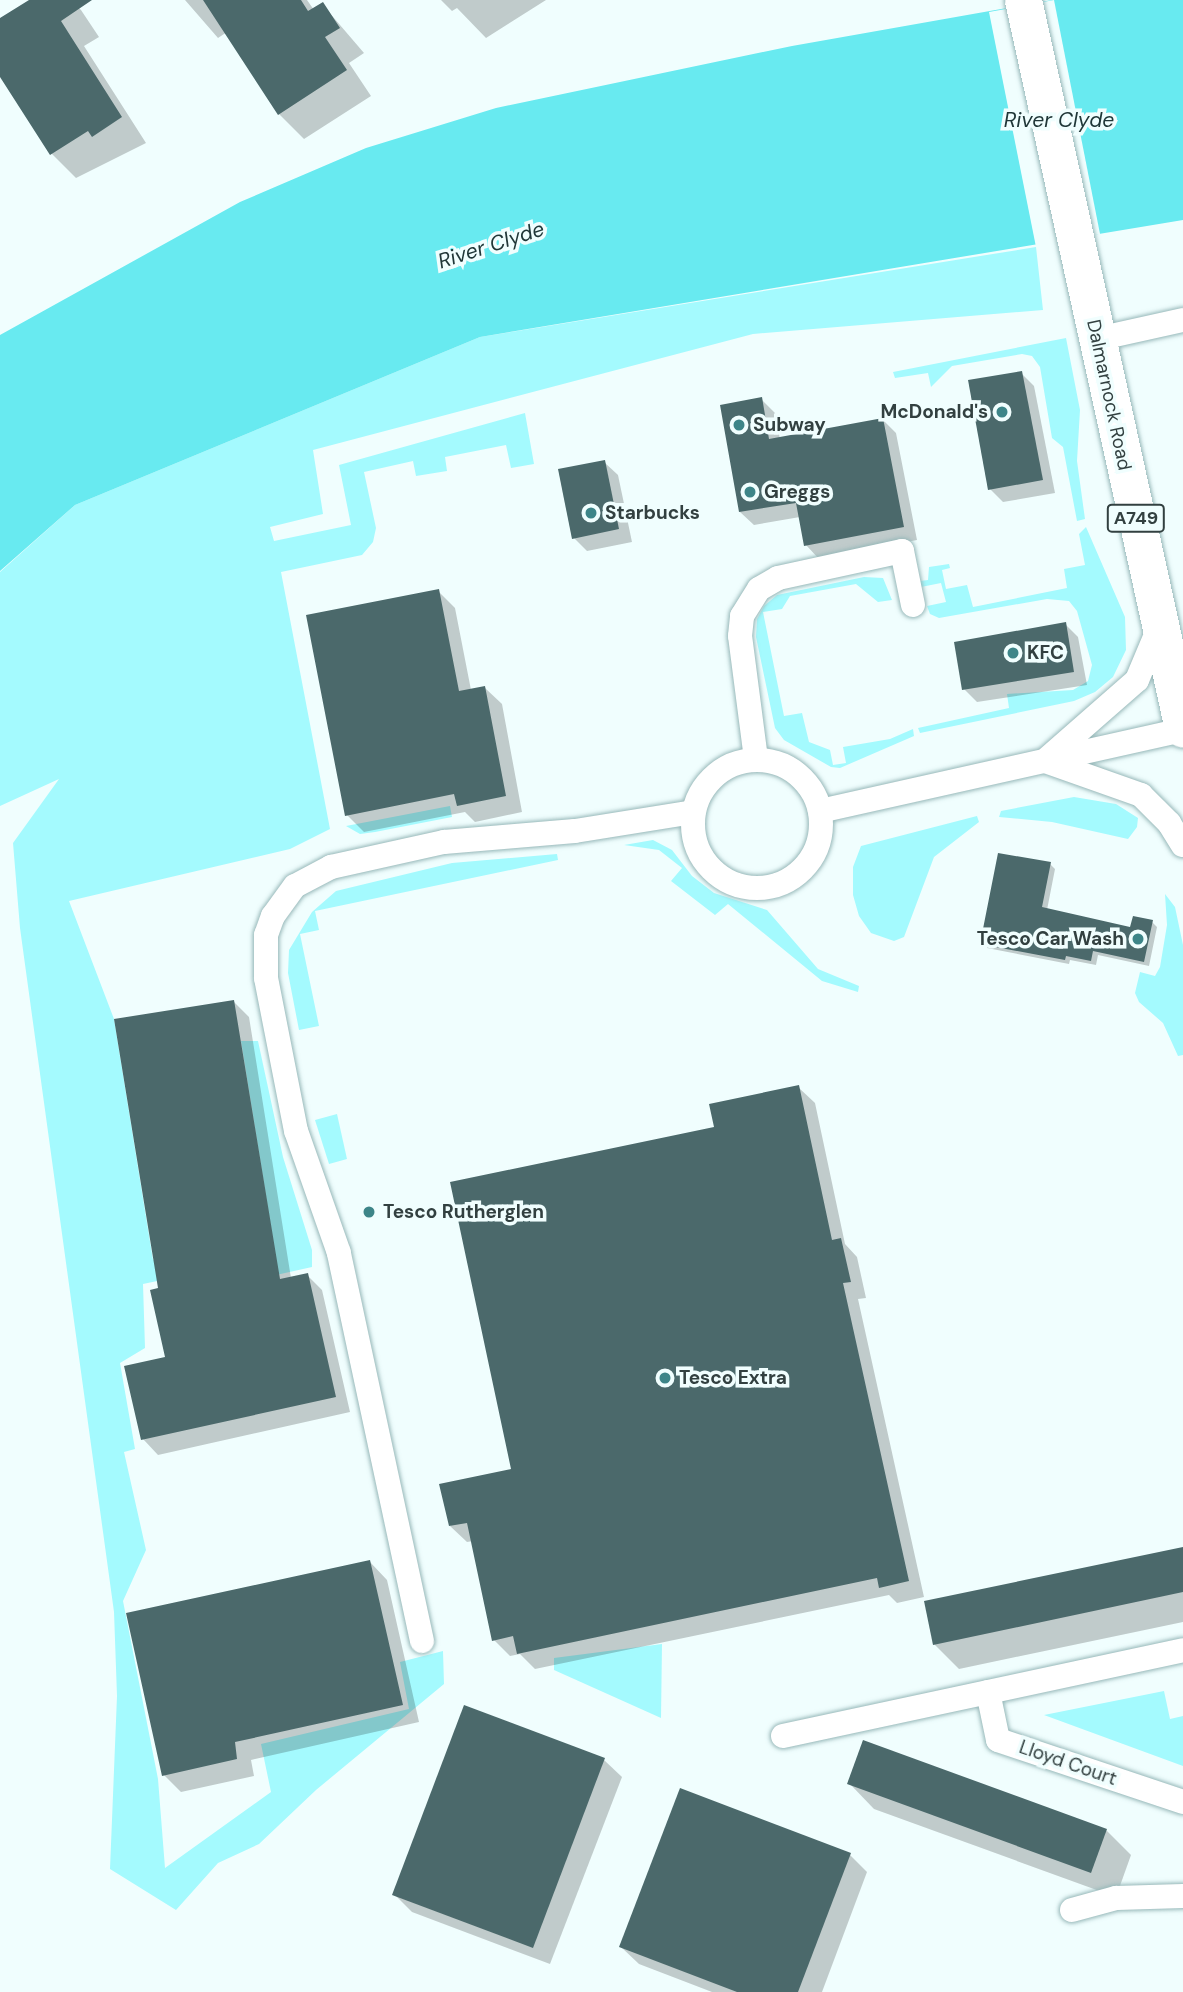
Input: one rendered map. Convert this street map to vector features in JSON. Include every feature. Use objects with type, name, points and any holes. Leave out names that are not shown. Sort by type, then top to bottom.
[{"type":"main road","name":"A749","points":[[1023,0],[1094,323]]},
{"type":"main road","name":"Dalmarnock Road","points":[[1094,323],[1183,729]]},
{"type":"street","points":[[1094,323],[1183,320]]},
{"type":"street","points":[[756,759],[740,636],[742,616],[758,589],[778,578],[902,551],[913,605]]},
{"type":"street","points":[[1045,761],[1137,680],[1146,666],[1159,626]]},
{"type":"street","points":[[820,811],[1183,729]]},
{"type":"street","points":[[756,759],[778,763],[797,774],[812,790],[820,811],[820,838],[808,863],[787,881],[752,888],[734,884],[705,863],[696,848],[693,812],[700,791],[715,774],[734,763],[756,759]]},
{"type":"street","points":[[1045,761],[1141,795],[1169,823],[1183,845]]},
{"type":"street","points":[[422,1641],[339,1253],[296,1130],[266,978],[266,935],[282,900],[295,886],[331,867],[444,842],[575,831],[693,812]]},
{"type":"street","points":[[783,1736],[1183,1650]]},
{"type":"street","name":"Lloyd Court","points":[[988,1692],[998,1740],[1183,1801]]},
{"type":"street","points":[[1072,1910],[1116,1898],[1183,1896]]},
{"type":"shaded area","points":[[1036,247],[1043,310],[753,334],[313,450],[323,514],[270,527],[274,541],[351,525],[339,465],[525,413],[534,464],[511,468],[506,445],[445,457],[447,471],[416,476],[413,461],[364,472],[376,528],[373,542],[362,555],[281,572],[330,829],[290,849],[69,901],[114,1019],[153,1260],[273,1240],[241,1041],[258,1041],[283,1157],[312,1250],[312,1267],[258,1279],[252,1261],[143,1284],[145,1348],[120,1363],[135,1449],[124,1452],[146,1550],[123,1601],[158,1779],[165,1868],[271,1792],[261,1744],[409,1709],[400,1662],[443,1651],[444,1684],[316,1790],[259,1844],[218,1863],[176,1910],[110,1869],[117,1696],[114,1612],[20,928],[13,843],[59,779],[0,806],[0,572],[75,505],[480,337]]},
{"type":"shaded area","points":[[1066,338],[1080,410],[1077,461],[1085,519],[1077,521],[1063,447],[1052,438],[1040,367],[1032,356],[1022,354],[952,366],[931,387],[928,373],[895,378],[893,372]]},
{"type":"shaded area","points":[[1086,527],[1125,617],[1126,650],[1113,677],[1095,692],[1074,701],[920,733],[918,728],[1009,708],[1007,694],[1073,690],[1088,681],[1092,665],[1077,611],[1069,601],[1047,599],[939,618],[930,614],[927,606],[946,602],[941,583],[921,587],[920,581],[928,580],[929,567],[949,564],[950,568],[942,570],[946,589],[967,585],[973,607],[1067,588],[1064,569],[1085,565],[1079,534]]},
{"type":"shaded area","points":[[864,577],[883,578],[892,600],[878,602],[856,584],[790,596],[782,609],[763,612],[784,716],[802,713],[809,742],[830,750],[833,765],[846,763],[843,747],[890,739],[913,729],[914,736],[840,768],[831,767],[784,740],[775,728],[756,637],[757,619],[764,606],[777,595]]},
{"type":"shaded area","points":[[1074,797],[1116,804],[1138,818],[1137,827],[1128,839],[1052,822],[999,817],[1001,811]]},
{"type":"shaded area","points":[[450,806],[452,817],[375,832],[360,834],[346,826]]},
{"type":"shaded area","points":[[977,816],[979,822],[934,857],[904,937],[894,941],[871,933],[859,916],[853,895],[853,867],[861,846]]},
{"type":"shaded area","points":[[653,840],[672,850],[692,876],[714,893],[767,910],[818,969],[859,986],[858,992],[822,981],[728,904],[715,915],[671,881],[682,868],[659,850],[624,845]]},
{"type":"shaded area","points":[[557,854],[558,860],[315,911],[319,930],[300,934],[319,1026],[299,1030],[288,973],[289,950],[312,912],[336,891],[452,863]]},
{"type":"shaded area","points":[[1165,894],[1175,907],[1183,945],[1183,1055],[1178,1056],[1163,1023],[1139,1002],[1135,993],[1140,972],[1155,976],[1160,967],[1167,925]]},
{"type":"shaded area","points":[[337,1114],[347,1159],[329,1164],[315,1120]]},
{"type":"shaded area","points":[[662,1644],[661,1718],[554,1670],[554,1658]]},
{"type":"shaded area","points":[[1164,1691],[1170,1719],[1183,1716],[1183,1766],[1044,1715]]},
{"type":"water","name":"River Clyde","points":[[1052,0],[1183,0],[1183,220],[480,337],[75,505],[0,571],[0,335],[240,202],[366,148],[496,108],[792,46]]},
{"type":"pier","points":[[1054,0],[1100,234],[1036,247],[989,12]]},
{"type":"building","points":[[29,0],[92,0],[61,21],[122,117],[92,137],[88,131],[50,155],[0,77],[0,18]]},
{"type":"building","points":[[203,0],[301,0],[308,11],[323,2],[340,28],[325,37],[347,70],[278,115]]},
{"type":"building","name":"McDonald's","points":[[1022,371],[1043,480],[988,490],[968,380]]},
{"type":"building","points":[[762,397],[769,439],[883,418],[904,527],[804,546],[796,503],[739,512],[720,405]]},
{"type":"building","name":"Starbucks","points":[[605,460],[619,529],[572,539],[558,469]]},
{"type":"building","points":[[439,589],[459,691],[485,686],[506,796],[457,806],[454,794],[345,816],[306,615]]},
{"type":"building","name":"KFC","points":[[1066,622],[1074,672],[962,690],[954,642]]},
{"type":"building","points":[[998,853],[1051,862],[1042,907],[1130,927],[1133,916],[1153,920],[1144,962],[1093,951],[1091,961],[1066,956],[1065,960],[980,944]]},
{"type":"building","points":[[234,1000],[280,1279],[308,1273],[336,1397],[141,1440],[124,1366],[165,1357],[150,1290],[158,1288],[114,1019]]},
{"type":"building","name":"Tesco Extra","points":[[799,1085],[832,1240],[841,1238],[851,1282],[843,1283],[909,1581],[879,1588],[877,1578],[517,1654],[513,1636],[492,1641],[467,1523],[449,1526],[439,1484],[511,1469],[450,1182],[714,1127],[709,1104]]},
{"type":"building","points":[[1183,1547],[1183,1592],[933,1645],[924,1601]]},
{"type":"building","points":[[370,1560],[403,1705],[235,1742],[237,1759],[162,1776],[126,1613]]},
{"type":"building","points":[[464,1705],[605,1758],[533,1948],[392,1895]]},
{"type":"building","points":[[863,1740],[1107,1829],[1091,1873],[847,1784]]},
{"type":"building","points":[[680,1788],[851,1853],[798,1992],[737,1992],[619,1947]]},
{"type":"place","name":"McDonald's","points":[[1002,412]]},
{"type":"place","name":"Subway","points":[[739,425]]},
{"type":"place","name":"Greggs","points":[[750,492]]},
{"type":"place","name":"Starbucks","points":[[591,513]]},
{"type":"place","name":"KFC","points":[[1013,653]]},
{"type":"place","name":"Tesco Car Wash","points":[[1138,939]]},
{"type":"place","name":"Tesco Rutherglen","points":[[369,1212]]},
{"type":"place","name":"Tesco Extra","points":[[665,1378]]}]
